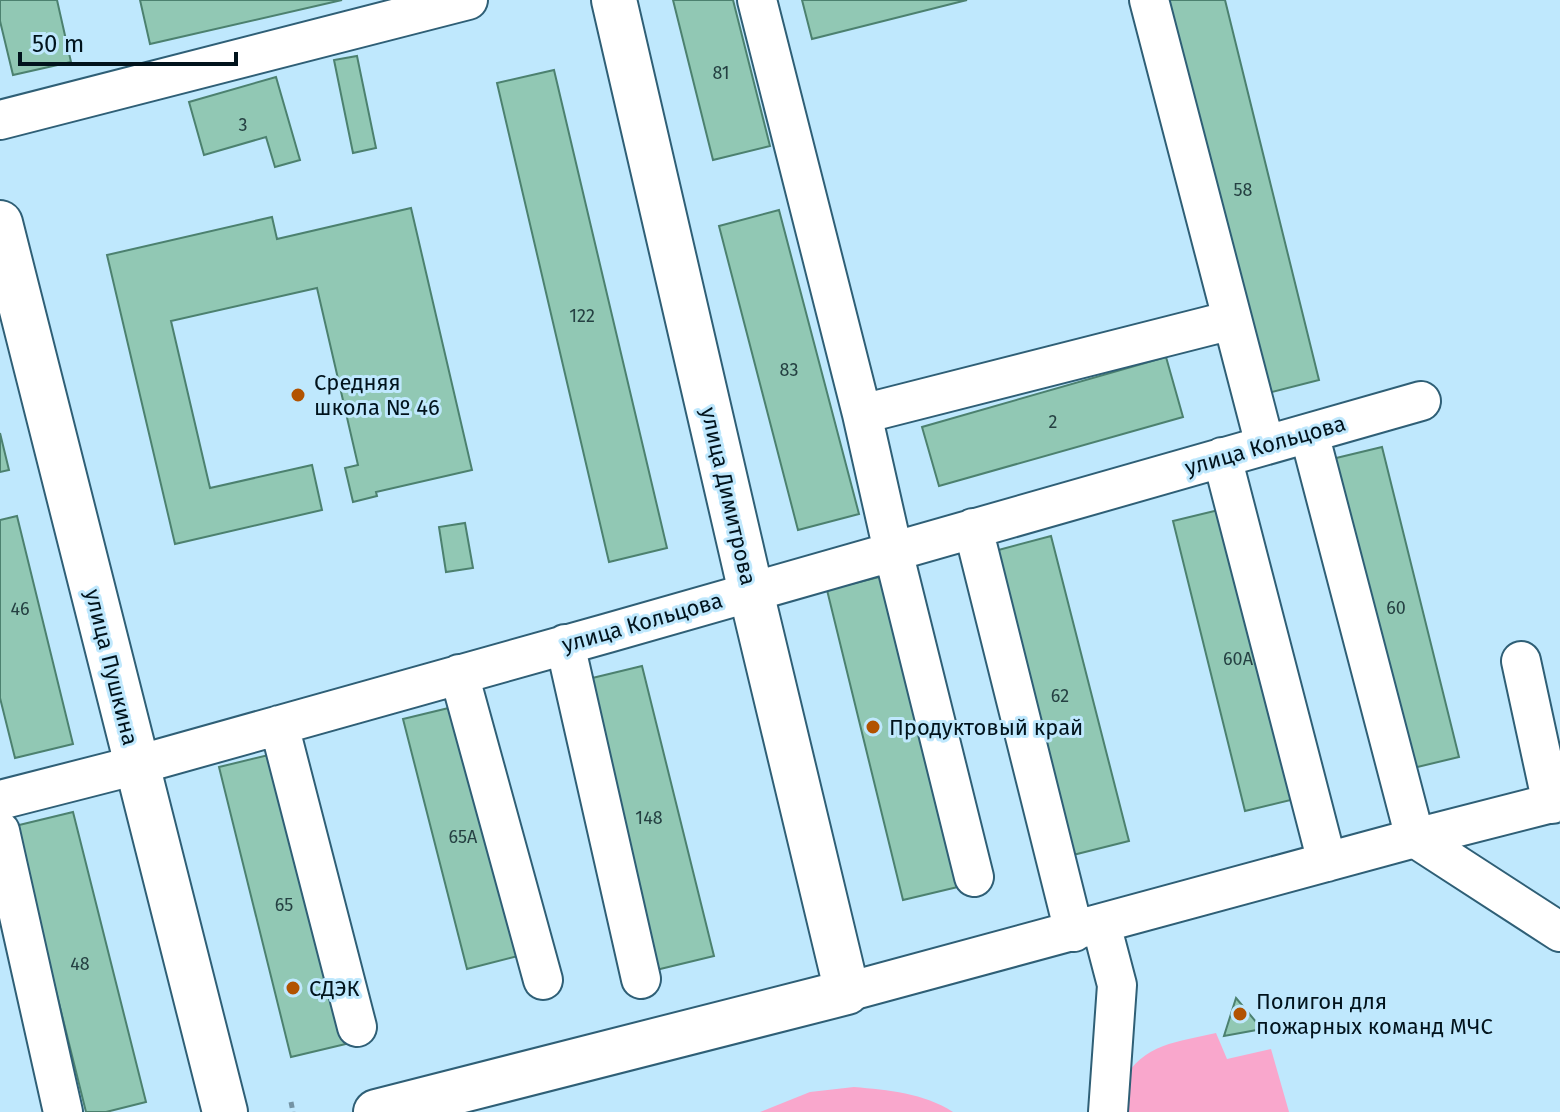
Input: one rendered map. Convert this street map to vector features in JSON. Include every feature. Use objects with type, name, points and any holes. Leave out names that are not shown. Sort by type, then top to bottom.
[{"type":"main road","name":"улица Димитрова","points":[[614,0],[847,992]]},
{"type":"main road","name":"улица Пушкина","points":[[0,223],[137,765],[220,1111]]},
{"type":"main road","points":[[376,1112],[847,992]]},
{"type":"street","points":[[0,120],[468,0]]},
{"type":"street","points":[[757,0],[862,414],[974,877]]},
{"type":"street","points":[[1149,0],[1265,445]]},
{"type":"street","points":[[862,414],[1232,320]]},
{"type":"street","name":"улица Кольцова","points":[[0,800],[137,765],[1421,401]]},
{"type":"street","points":[[1309,433],[1415,838],[1560,932]]},
{"type":"street","points":[[1222,457],[1327,862]]},
{"type":"street","points":[[973,528],[1087,928],[1117,985],[1108,1112]]},
{"type":"street","points":[[565,644],[641,979]]},
{"type":"street","points":[[847,992],[1556,802],[1521,661]]},
{"type":"street","points":[[459,674],[543,980]]},
{"type":"street","points":[[279,725],[357,1027]]},
{"type":"street","points":[[0,831],[63,1112]]},
{"type":"path","points":[[291,1102],[293,1112]]},
{"type":"shaded area","points":[[1216,1033],[1227,1059],[1271,1049],[1289,1112],[1112,1112],[1123,1082],[1140,1059],[1163,1046]]},
{"type":"shaded area","points":[[854,1087],[893,1091],[930,1100],[953,1112],[760,1112],[810,1092]]},
{"type":"building","points":[[0,0],[57,0],[71,62],[13,75],[0,21]]},
{"type":"building","points":[[140,0],[342,0],[150,44]]},
{"type":"building","points":[[673,0],[733,0],[770,146],[713,160]]},
{"type":"building","points":[[802,0],[967,0],[812,39]]},
{"type":"building","points":[[1166,0],[1225,0],[1319,380],[1264,394]]},
{"type":"building","points":[[357,56],[376,148],[353,153],[334,60]]},
{"type":"building","points":[[554,70],[667,548],[609,562],[497,83]]},
{"type":"building","points":[[276,77],[300,160],[275,167],[266,137],[204,155],[189,102]]},
{"type":"building","points":[[411,208],[472,470],[376,492],[377,496],[353,502],[345,468],[358,465],[317,288],[171,321],[210,488],[312,465],[322,510],[175,544],[107,255],[272,217],[277,239]]},
{"type":"building","points":[[779,210],[859,514],[798,530],[719,226]]},
{"type":"building","points":[[1166,357],[1183,417],[939,486],[922,427]]},
{"type":"building","points":[[0,433],[9,470],[0,472]]},
{"type":"building","points":[[1382,447],[1459,757],[1409,769],[1332,459]]},
{"type":"building","points":[[1231,507],[1303,797],[1245,811],[1173,521]]},
{"type":"building","points":[[17,516],[73,744],[15,758],[0,698],[0,520]]},
{"type":"building","points":[[465,523],[473,568],[446,572],[439,527]]},
{"type":"building","points":[[1051,536],[1129,841],[1069,856],[991,552]]},
{"type":"building","points":[[887,575],[962,886],[903,900],[827,590]]},
{"type":"building","points":[[642,666],[714,956],[656,970],[584,680]]},
{"type":"building","points":[[461,705],[522,955],[467,969],[403,719]]},
{"type":"building","points":[[277,753],[350,1043],[291,1057],[219,767]]},
{"type":"building","points":[[73,812],[146,1102],[106,1112],[86,1112],[15,826]]},
{"type":"building","name":"Полигон для пожарных команд МЧС","points":[[1236,998],[1262,1029],[1224,1036]]},
{"type":"place","name":"Средняя школа № 46","points":[[298,395]]},
{"type":"place","name":"Продуктовый край","points":[[873,727]]},
{"type":"place","name":"СДЭК","points":[[293,988]]},
{"type":"place","name":"Полигон для пожарных команд МЧС","points":[[1240,1014]]}]
